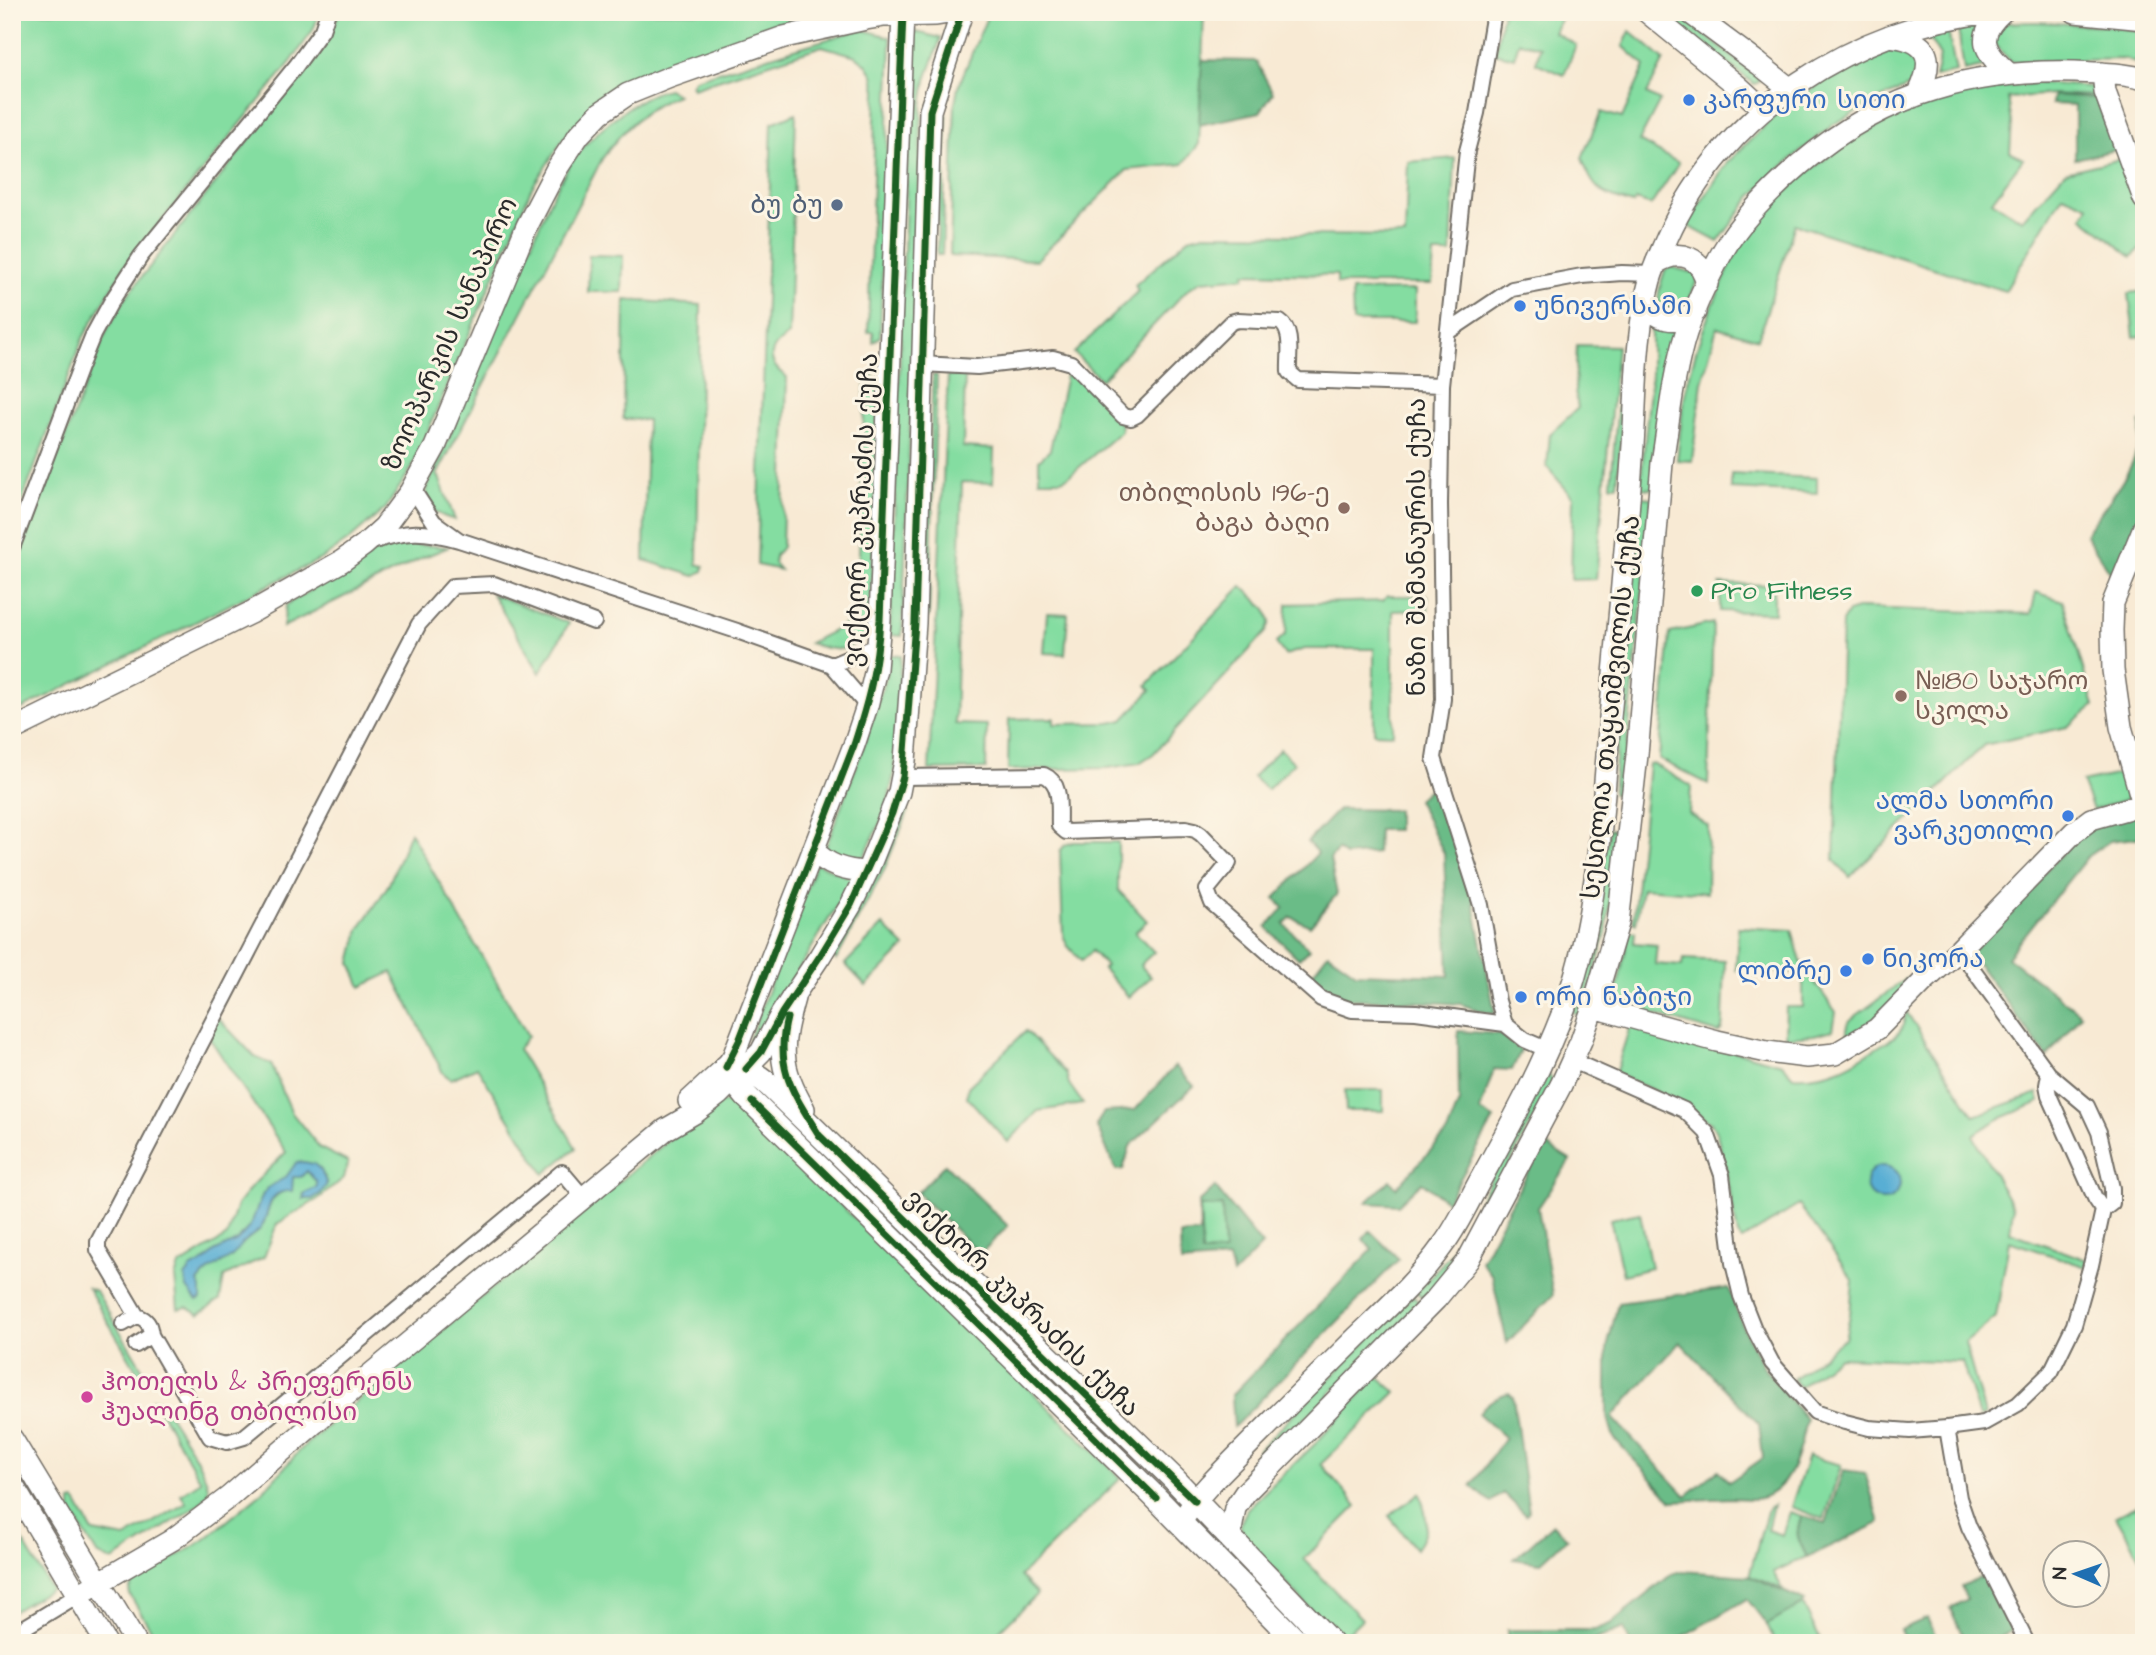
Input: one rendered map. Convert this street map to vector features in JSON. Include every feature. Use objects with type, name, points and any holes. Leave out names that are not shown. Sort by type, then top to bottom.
[{"type":"main road","name":"ზოოპარკის სანაპირო","points":[[12,730],[250,613],[364,545],[384,527],[412,488],[435,447],[527,226],[556,170],[579,135],[600,113],[628,94],[765,43],[848,22],[884,16],[954,12]]},
{"type":"main road","name":"ვიქტორ კუპრაძის ქუჩა","points":[[735,1073],[761,1052],[782,1013],[851,905],[892,813],[903,777],[913,644],[930,111],[962,12]]},
{"type":"main road","points":[[1647,12],[1740,87],[1763,109]]},
{"type":"main road","points":[[1689,12],[1789,88]]},
{"type":"main road","name":"სესილია თაყაიშვილის ქუჩა","points":[[1181,1522],[1195,1500],[1415,1280],[1445,1243],[1515,1118],[1544,1059],[1567,1000],[1589,923],[1601,831],[1630,492],[1638,355],[1645,301],[1654,269],[1680,211],[1705,171],[1739,132],[1789,88],[1847,54],[1888,36],[1952,17],[1992,12]]},
{"type":"main road","points":[[2001,12],[1990,23],[1985,32],[1985,40],[1993,60],[2008,73]]},
{"type":"main road","points":[[2076,12],[2144,19]]},
{"type":"main road","name":"ვიქტორ კუპრაძის ქუჩა","points":[[903,14],[879,645],[873,685],[739,1041],[735,1073],[746,1096],[1181,1522],[1298,1643]]},
{"type":"main road","points":[[1888,36],[1915,41],[1927,54],[1928,70],[1919,93]]},
{"type":"main road","name":"სესილია თაყაიშვილის ქუჩა","points":[[1230,1536],[1240,1500],[1436,1299],[1468,1260],[1573,1061],[1593,1007],[1618,923],[1633,795],[1662,463],[1680,359],[1686,333],[1724,250],[1769,193],[1794,170],[1847,129],[1919,93],[2008,73],[2103,73],[2144,79]]},
{"type":"main road","points":[[2103,73],[2105,92],[2144,199]]},
{"type":"main road","points":[[1654,269],[1666,257],[1679,255],[1690,258],[1699,264],[1707,284]]},
{"type":"main road","points":[[1645,301],[1654,314],[1669,320],[1678,320],[1695,312]]},
{"type":"main road","points":[[1593,1007],[1766,1052],[1807,1056],[1835,1054],[1877,1029],[1959,950],[2074,832],[2091,819],[2143,804],[2121,727],[2113,670],[2112,630],[2113,603],[2144,527]]},
{"type":"main road","points":[[879,645],[913,644]]},
{"type":"main road","points":[[1604,791],[1614,800],[1633,795]]},
{"type":"main road","points":[[1601,831],[1607,822],[1618,819],[1627,826],[1629,836]]},
{"type":"main road","points":[[813,850],[837,867],[867,873]]},
{"type":"main road","points":[[793,998],[782,1041],[783,1061],[791,1088],[819,1135]]},
{"type":"main road","points":[[1544,1059],[1573,1061]]},
{"type":"main road","points":[[1544,1059],[1549,1067],[1559,1073],[1560,1085]]},
{"type":"main road","name":"ვიქტორ კუპრაძის ქუჩა","points":[[735,1073],[755,1073],[770,1086],[1195,1500],[1327,1642]]},
{"type":"main road","points":[[78,1595],[172,1541],[229,1497],[365,1379],[665,1130],[696,1112],[735,1073]]},
{"type":"main road","points":[[12,1439],[136,1643]]},
{"type":"main road","points":[[1247,1447],[1250,1463],[1260,1469],[1268,1469]]},
{"type":"main road","points":[[12,1484],[106,1643]]},
{"type":"street","points":[[12,548],[80,367],[111,302],[141,256],[296,66],[322,30],[328,12]]},
{"type":"street","name":"ნაზი შამანაურის ქუჩა","points":[[1494,12],[1477,113],[1467,151],[1442,385],[1440,504],[1443,699],[1434,758],[1481,905],[1498,1001],[1505,1024]]},
{"type":"street","points":[[1448,332],[1512,289],[1582,276],[1654,269]]},
{"type":"street","points":[[922,364],[977,367],[1063,359],[1075,367],[1123,416],[1131,418],[1231,322],[1238,320],[1284,324],[1289,332],[1289,372],[1298,380],[1442,385]]},
{"type":"street","points":[[412,488],[434,522],[459,540]]},
{"type":"street","points":[[364,545],[394,534],[430,532],[459,540],[832,665],[867,706]]},
{"type":"street","points":[[584,1198],[562,1172],[244,1437],[227,1442],[209,1437],[151,1335],[148,1322],[144,1318],[130,1320],[98,1250],[98,1242],[419,624],[453,586],[494,583],[594,622]]},
{"type":"street","points":[[832,665],[879,645]]},
{"type":"street","points":[[903,777],[1044,775],[1054,781],[1059,826],[1066,832],[1186,828],[1195,830],[1229,863],[1207,890],[1212,903],[1321,999],[1352,1010],[1416,1012],[1505,1024],[1544,1059]]},
{"type":"street","points":[[1573,1061],[1684,1110],[1707,1133],[1722,1175],[1733,1263],[1741,1296],[1772,1363],[1815,1412],[1869,1428],[1910,1431],[1984,1423],[2018,1404],[2051,1372],[2074,1325],[2103,1210],[2112,1203],[2112,1188],[2099,1132],[2087,1106],[2049,1074],[1959,950]]},
{"type":"street","points":[[2049,1074],[2049,1095],[2095,1198],[2103,1210]]},
{"type":"street","points":[[136,1345],[151,1335]]},
{"type":"street","points":[[1947,1428],[1959,1498],[1969,1527],[2027,1643]]},
{"type":"street","points":[[12,1635],[78,1595]]},
{"type":"green space","points":[[22,12],[320,12],[313,30],[291,62],[124,267],[83,338],[12,528],[12,21]]},
{"type":"green space","points":[[340,12],[849,12],[688,58],[613,91],[566,135],[531,189],[413,466],[386,508],[323,558],[12,714],[12,572],[107,330],[126,297],[325,43]]},
{"type":"green space","points":[[989,12],[1204,12],[1199,144],[1183,164],[1127,170],[1037,260],[950,256],[955,104],[958,87]]},
{"type":"green space","points":[[1503,12],[1564,12],[1554,32],[1576,45],[1564,75],[1536,63],[1540,47],[1519,42],[1514,58],[1495,53]]},
{"type":"green space","points":[[1662,12],[1676,12],[1760,79],[1759,82],[1754,84]]},
{"type":"green space","points":[[2002,23],[2109,26],[2144,32],[2144,66],[2124,59],[2010,62],[1995,44],[1995,33]]},
{"type":"green space","points":[[1979,24],[1977,46],[1987,66],[1964,71],[1958,29]]},
{"type":"green space","points":[[861,29],[890,37],[891,42],[880,337],[873,342],[873,332],[868,332],[876,90],[873,75],[866,64],[856,56],[822,46],[693,88],[691,85],[695,79]]},
{"type":"green space","points":[[912,31],[941,38],[926,80],[922,105],[902,636],[890,635]]},
{"type":"green space","points":[[1630,31],[1664,60],[1647,94],[1660,101],[1639,141],[1679,163],[1651,205],[1636,200],[1633,204],[1600,190],[1590,178],[1582,158],[1601,112],[1622,118],[1645,66],[1623,46]]},
{"type":"green space","points":[[1948,31],[1956,72],[1935,77],[1940,56],[1932,43],[1922,36]]},
{"type":"green space","points":[[1897,45],[1908,48],[1917,56],[1918,71],[1913,85],[1834,124],[1752,196],[1718,242],[1686,225],[1727,163],[1779,112],[1836,72]]},
{"type":"green space","points":[[1202,60],[1256,61],[1273,93],[1260,112],[1199,125]]},
{"type":"green space","points":[[2038,83],[2093,87],[2096,96],[2052,94],[2008,98],[2012,123],[2010,152],[2023,159],[1992,201],[2022,220],[2065,172],[2121,159],[2144,222],[2144,245],[2132,257],[2082,217],[2089,206],[2063,195],[2005,291],[1795,224],[1758,339],[1717,327],[1702,382],[1692,461],[1677,460],[1686,391],[1707,321],[1740,247],[1758,221],[1781,196],[1836,152],[1897,116],[1959,94]]},
{"type":"green space","points":[[668,89],[677,95],[644,113],[617,139],[602,159],[437,475],[455,520],[442,516],[428,504],[426,497],[430,479],[551,198],[573,160],[591,139],[629,107]]},
{"type":"green space","points":[[2053,95],[2096,98],[2116,150],[2075,159],[2075,105],[2052,104]]},
{"type":"green space","points":[[796,113],[789,335],[776,345],[772,356],[775,366],[787,377],[782,547],[775,556],[774,563],[780,570],[757,565],[772,123]]},
{"type":"green space","points":[[942,115],[947,115],[942,255],[937,255]]},
{"type":"green space","points":[[1455,158],[1451,254],[1434,254],[1432,284],[1337,284],[1337,275],[1245,273],[1245,277],[1201,281],[1188,289],[1101,380],[1074,353],[1138,291],[1135,285],[1189,238],[1204,234],[1405,236],[1408,162]]},
{"type":"green space","points":[[589,255],[623,256],[622,292],[588,292]]},
{"type":"green space","points":[[1671,267],[1694,273],[1698,277],[1688,305],[1667,309],[1661,306],[1658,295],[1665,270]]},
{"type":"green space","points":[[1415,290],[1415,322],[1353,322],[1352,291]]},
{"type":"green space","points":[[2144,291],[2144,336],[2134,337],[2129,293]]},
{"type":"green space","points":[[625,300],[701,305],[697,564],[704,566],[703,571],[694,576],[644,560],[647,420],[623,419]]},
{"type":"green space","points":[[1651,327],[1660,330],[1680,329],[1653,489],[1640,488],[1651,379]]},
{"type":"green space","points":[[1577,345],[1617,346],[1596,579],[1571,580],[1573,497],[1547,467],[1550,434],[1578,408],[1575,391]]},
{"type":"green space","points":[[1067,371],[1074,371],[1120,419],[1121,431],[1068,477],[1061,480],[1039,480],[1039,460],[1050,450]]},
{"type":"green space","points":[[871,375],[879,381],[870,629],[849,647],[828,648],[809,643],[847,624],[857,609],[865,386],[871,385]]},
{"type":"green space","points":[[933,375],[937,375],[929,617],[923,617]]},
{"type":"green space","points":[[1620,375],[1626,376],[1617,485],[1611,485]]},
{"type":"green space","points":[[948,376],[965,376],[963,447],[994,449],[993,483],[962,482],[955,724],[987,725],[986,769],[929,770]]},
{"type":"green space","points":[[2144,422],[2144,515],[2115,580],[2085,534],[2130,467],[2140,437],[2140,423]]},
{"type":"green space","points":[[1731,474],[1817,478],[1817,493],[1731,489]]},
{"type":"green space","points":[[1639,497],[1652,498],[1622,794],[1613,794]]},
{"type":"green space","points":[[403,544],[449,547],[283,627],[286,605],[383,546]]},
{"type":"green space","points":[[1720,584],[1774,585],[1774,613],[1720,611]]},
{"type":"green space","points":[[1242,586],[1266,609],[1270,622],[1266,632],[1153,754],[1139,763],[1108,768],[1008,770],[1009,719],[1054,718],[1054,724],[1110,723],[1123,720],[1151,690],[1147,685]]},
{"type":"green space","points":[[2036,592],[2063,601],[2094,706],[2067,727],[1984,745],[1850,877],[1834,860],[1842,622],[1848,612],[1861,608],[2031,614]]},
{"type":"green space","points":[[492,594],[569,623],[540,673]]},
{"type":"green space","points":[[1387,596],[1428,596],[1428,610],[1393,611],[1393,734],[1374,733],[1374,649],[1305,649],[1285,655],[1276,643],[1286,634],[1287,604],[1383,601]]},
{"type":"green space","points":[[1047,613],[1068,614],[1065,654],[1044,653]]},
{"type":"green space","points":[[1713,623],[1708,784],[1659,759],[1670,633]]},
{"type":"green space","points":[[888,655],[901,655],[894,774],[886,811],[861,863],[849,862],[825,849],[861,754],[886,676]]},
{"type":"green space","points":[[1280,749],[1294,763],[1267,790],[1253,777]]},
{"type":"green space","points":[[1649,764],[1691,786],[1689,813],[1708,826],[1707,893],[1642,888],[1636,923],[1633,921]]},
{"type":"green space","points":[[2125,773],[2129,787],[2126,800],[2093,810],[2082,782]]},
{"type":"green space","points":[[1431,787],[1466,862],[1495,1013],[1490,1014],[1460,1004],[1348,999],[1330,994],[1308,979],[1328,953],[1356,973],[1449,976],[1444,853],[1417,800]]},
{"type":"green space","points":[[903,809],[908,812],[884,870],[836,960],[832,955]]},
{"type":"green space","points":[[1339,809],[1397,810],[1397,830],[1378,830],[1377,853],[1345,856],[1338,850],[1330,859],[1337,894],[1310,926],[1291,917],[1284,924],[1309,949],[1299,959],[1266,927],[1284,908],[1275,898],[1318,853],[1307,842]]},
{"type":"green space","points":[[2144,813],[2144,837],[2110,841],[2088,856],[2007,957],[2081,1014],[2047,1057],[1969,952],[2080,834],[2102,822]]},
{"type":"green space","points":[[1610,829],[1619,832],[1606,934],[1581,1016],[1572,1012]]},
{"type":"green space","points":[[410,832],[528,1036],[518,1049],[576,1148],[544,1174],[477,1067],[451,1079],[443,1073],[392,972],[361,987],[351,963],[359,930],[389,884]]},
{"type":"green space","points":[[1073,842],[1118,842],[1118,890],[1147,921],[1135,932],[1154,952],[1140,965],[1151,977],[1129,997],[1103,969],[1106,966],[1092,951],[1081,961],[1067,945],[1063,935],[1060,851]]},
{"type":"green space","points":[[816,863],[853,879],[800,967],[759,1043],[749,1040]]},
{"type":"green space","points":[[883,925],[905,947],[866,986],[845,964]]},
{"type":"green space","points":[[1738,927],[1792,930],[1802,965],[1836,1012],[1833,1030],[1814,1035],[1785,1037],[1786,1007],[1803,1007],[1803,973],[1736,970]]},
{"type":"green space","points":[[1630,931],[1635,932],[1634,943],[1657,945],[1655,964],[1682,966],[1683,959],[1725,961],[1723,1020],[1722,1029],[1718,1033],[1619,1004],[1615,998]]},
{"type":"green space","points":[[1907,978],[1908,985],[1881,1016],[1848,1035],[1849,1021]]},
{"type":"green space","points":[[1906,1011],[1974,1116],[2038,1093],[2040,1102],[1999,1119],[1973,1135],[2013,1208],[2010,1232],[2087,1260],[2086,1267],[2009,1241],[1996,1317],[1965,1343],[1985,1415],[1979,1417],[1962,1362],[1839,1357],[1799,1387],[1793,1379],[1845,1338],[1853,1280],[1799,1205],[1742,1240],[1738,1235],[1717,1134],[1711,1123],[1674,1099],[1615,1074],[1631,1023],[1782,1064],[1793,1076],[1806,1076],[1839,1069],[1890,1040],[1902,1028]]},
{"type":"green space","points":[[215,1015],[255,1057],[271,1064],[292,1113],[320,1148],[348,1162],[344,1178],[318,1199],[277,1224],[264,1257],[224,1277],[220,1300],[199,1314],[187,1307],[178,1309],[175,1277],[179,1266],[227,1236],[237,1205],[286,1152],[206,1033]],"holes":[[[314,1164],[325,1177],[312,1199],[304,1194],[318,1187],[316,1181],[307,1171],[293,1177],[285,1191],[271,1202],[263,1224],[257,1231],[232,1256],[205,1274],[198,1282],[201,1299],[197,1300],[191,1269],[214,1252],[237,1241],[250,1226],[263,1194],[269,1187]]]},
{"type":"green space","points":[[1026,1031],[1066,1073],[1069,1084],[1083,1104],[1038,1111],[1008,1142],[967,1097],[968,1087]]},
{"type":"green space","points":[[1458,1031],[1499,1034],[1521,1050],[1512,1070],[1494,1069],[1480,1111],[1494,1119],[1447,1202],[1422,1182],[1398,1205],[1366,1203],[1390,1180],[1396,1188],[1447,1133],[1459,1102]]},
{"type":"green space","points":[[1175,1066],[1194,1086],[1130,1146],[1123,1170],[1116,1170],[1096,1125],[1104,1112],[1135,1110]]},
{"type":"green space","points":[[1548,1074],[1553,1080],[1462,1257],[1424,1299],[1416,1292],[1449,1256],[1544,1075]]},
{"type":"green space","points":[[1345,1090],[1383,1090],[1383,1111],[1346,1111]]},
{"type":"green space","points":[[718,1102],[736,1103],[1121,1478],[1020,1576],[1037,1594],[987,1643],[159,1643],[130,1595],[129,1589],[133,1583],[204,1540],[260,1494],[304,1446],[689,1123]]},
{"type":"green space","points":[[1543,1143],[1570,1160],[1538,1208],[1553,1295],[1507,1343],[1492,1276],[1481,1261]]},
{"type":"green space","points":[[945,1164],[1008,1226],[980,1254],[917,1193]]},
{"type":"green space","points":[[1215,1187],[1262,1245],[1233,1275],[1229,1259],[1181,1263],[1180,1235],[1200,1233],[1199,1202]],"holes":[[[1222,1206],[1224,1252],[1202,1253],[1200,1207]]]},
{"type":"green space","points":[[1223,1206],[1224,1252],[1202,1253],[1200,1207]]},
{"type":"green space","points":[[1640,1213],[1651,1268],[1623,1275],[1610,1219]]},
{"type":"green space","points":[[1370,1231],[1399,1259],[1234,1427],[1232,1395],[1372,1250],[1363,1239]]},
{"type":"green space","points":[[88,1288],[96,1291],[143,1370],[141,1378]]},
{"type":"green space","points":[[1729,1288],[1745,1332],[1765,1369],[1806,1419],[1794,1464],[1789,1475],[1774,1492],[1756,1499],[1672,1501],[1614,1438],[1607,1414],[1607,1348],[1618,1303]],"holes":[[[1680,1342],[1759,1424],[1763,1458],[1729,1482],[1718,1470],[1686,1496],[1612,1417]]]},
{"type":"green space","points":[[1413,1295],[1421,1303],[1264,1460],[1260,1459],[1258,1450]]},
{"type":"green space","points":[[1377,1376],[1396,1392],[1321,1464],[1357,1506],[1304,1559],[1362,1619],[1339,1641],[1243,1535],[1240,1524],[1248,1508],[1316,1443]]},
{"type":"green space","points":[[1509,1393],[1513,1397],[1529,1512],[1526,1515],[1503,1493],[1491,1502],[1471,1486],[1505,1438],[1479,1414],[1492,1400]]},
{"type":"green space","points":[[153,1399],[160,1401],[197,1460],[208,1492],[194,1508],[115,1559],[109,1560],[97,1554],[71,1511],[71,1502],[77,1503],[93,1532],[125,1538],[186,1503],[181,1494],[201,1481]]},
{"type":"green space","points":[[1808,1456],[1841,1465],[1824,1519],[1791,1507]]},
{"type":"green space","points":[[1843,1470],[1865,1473],[1880,1523],[1807,1557],[1798,1537],[1802,1516],[1826,1523]]},
{"type":"green space","points":[[1420,1493],[1426,1528],[1416,1549],[1389,1516]]},
{"type":"green space","points":[[2144,1502],[2144,1565],[2116,1516]]},
{"type":"green space","points":[[1773,1505],[1767,1530],[1782,1535],[1790,1512],[1802,1516],[1798,1537],[1807,1557],[1773,1572],[1783,1589],[1749,1576],[1768,1508]]},
{"type":"green space","points":[[12,1523],[51,1589],[12,1612]]},
{"type":"green space","points":[[1553,1524],[1567,1538],[1540,1563],[1514,1559]]},
{"type":"green space","points":[[1682,1571],[1749,1576],[1805,1601],[1767,1625],[1747,1599],[1671,1643],[1630,1643],[1624,1628],[1587,1643],[1504,1643],[1507,1630],[1595,1630],[1610,1624],[1672,1574]]},
{"type":"green space","points":[[1983,1576],[2012,1631],[1990,1643],[1966,1643],[1950,1608],[1967,1599],[1961,1586]]},
{"type":"green space","points":[[1803,1604],[1822,1643],[1775,1643],[1767,1625]]},
{"type":"green space","points":[[1927,1618],[1939,1643],[1906,1643],[1900,1630]]},
{"type":"water","points":[[296,1163],[314,1164],[321,1170],[327,1184],[321,1193],[312,1199],[303,1199],[304,1194],[317,1187],[316,1181],[307,1171],[301,1177],[293,1177],[292,1191],[283,1192],[272,1199],[260,1229],[243,1243],[233,1256],[208,1271],[198,1282],[201,1299],[197,1301],[187,1288],[185,1277],[191,1269],[214,1252],[237,1241],[250,1226],[263,1194],[286,1177]]},
{"type":"water","points":[[1883,1166],[1895,1171],[1900,1183],[1895,1195],[1883,1200],[1871,1195],[1866,1183],[1871,1171]]},
{"type":"cycle path","points":[[726,1067],[739,1041],[854,745],[874,669],[880,620],[903,12]]},
{"type":"cycle path","points":[[746,1069],[761,1052],[782,1013],[851,905],[892,813],[903,777],[915,623],[930,111],[962,12]]},
{"type":"cycle path","points":[[787,1018],[783,1052],[785,1067],[794,1093],[819,1135],[1195,1501]]},
{"type":"cycle path","points":[[752,1102],[1156,1498]]},
{"type":"place","name":"კარფური სითი","points":[[1689,100]]},
{"type":"place","name":"ბუ ბუ","points":[[837,205]]},
{"type":"place","name":"უნივერსამი","points":[[1520,306]]},
{"type":"place","name":"თბილისის 196-ე ბაგა ბაღი","points":[[1344,508]]},
{"type":"place","name":"Pro Fitness","points":[[1697,591]]},
{"type":"place","name":"№180 საჯარო სკოლა","points":[[1901,696]]},
{"type":"place","name":"ალმა სთორი ვარკეთილი","points":[[2068,816]]},
{"type":"place","name":"ნიკორა","points":[[1868,959]]},
{"type":"place","name":"ლიბრე","points":[[1846,971]]},
{"type":"place","name":"ორი ნაბიჯი","points":[[1521,997]]},
{"type":"place","name":"ჰოთელს & პრეფერენს ჰუალინგ თბილისი","points":[[87,1397]]}]
